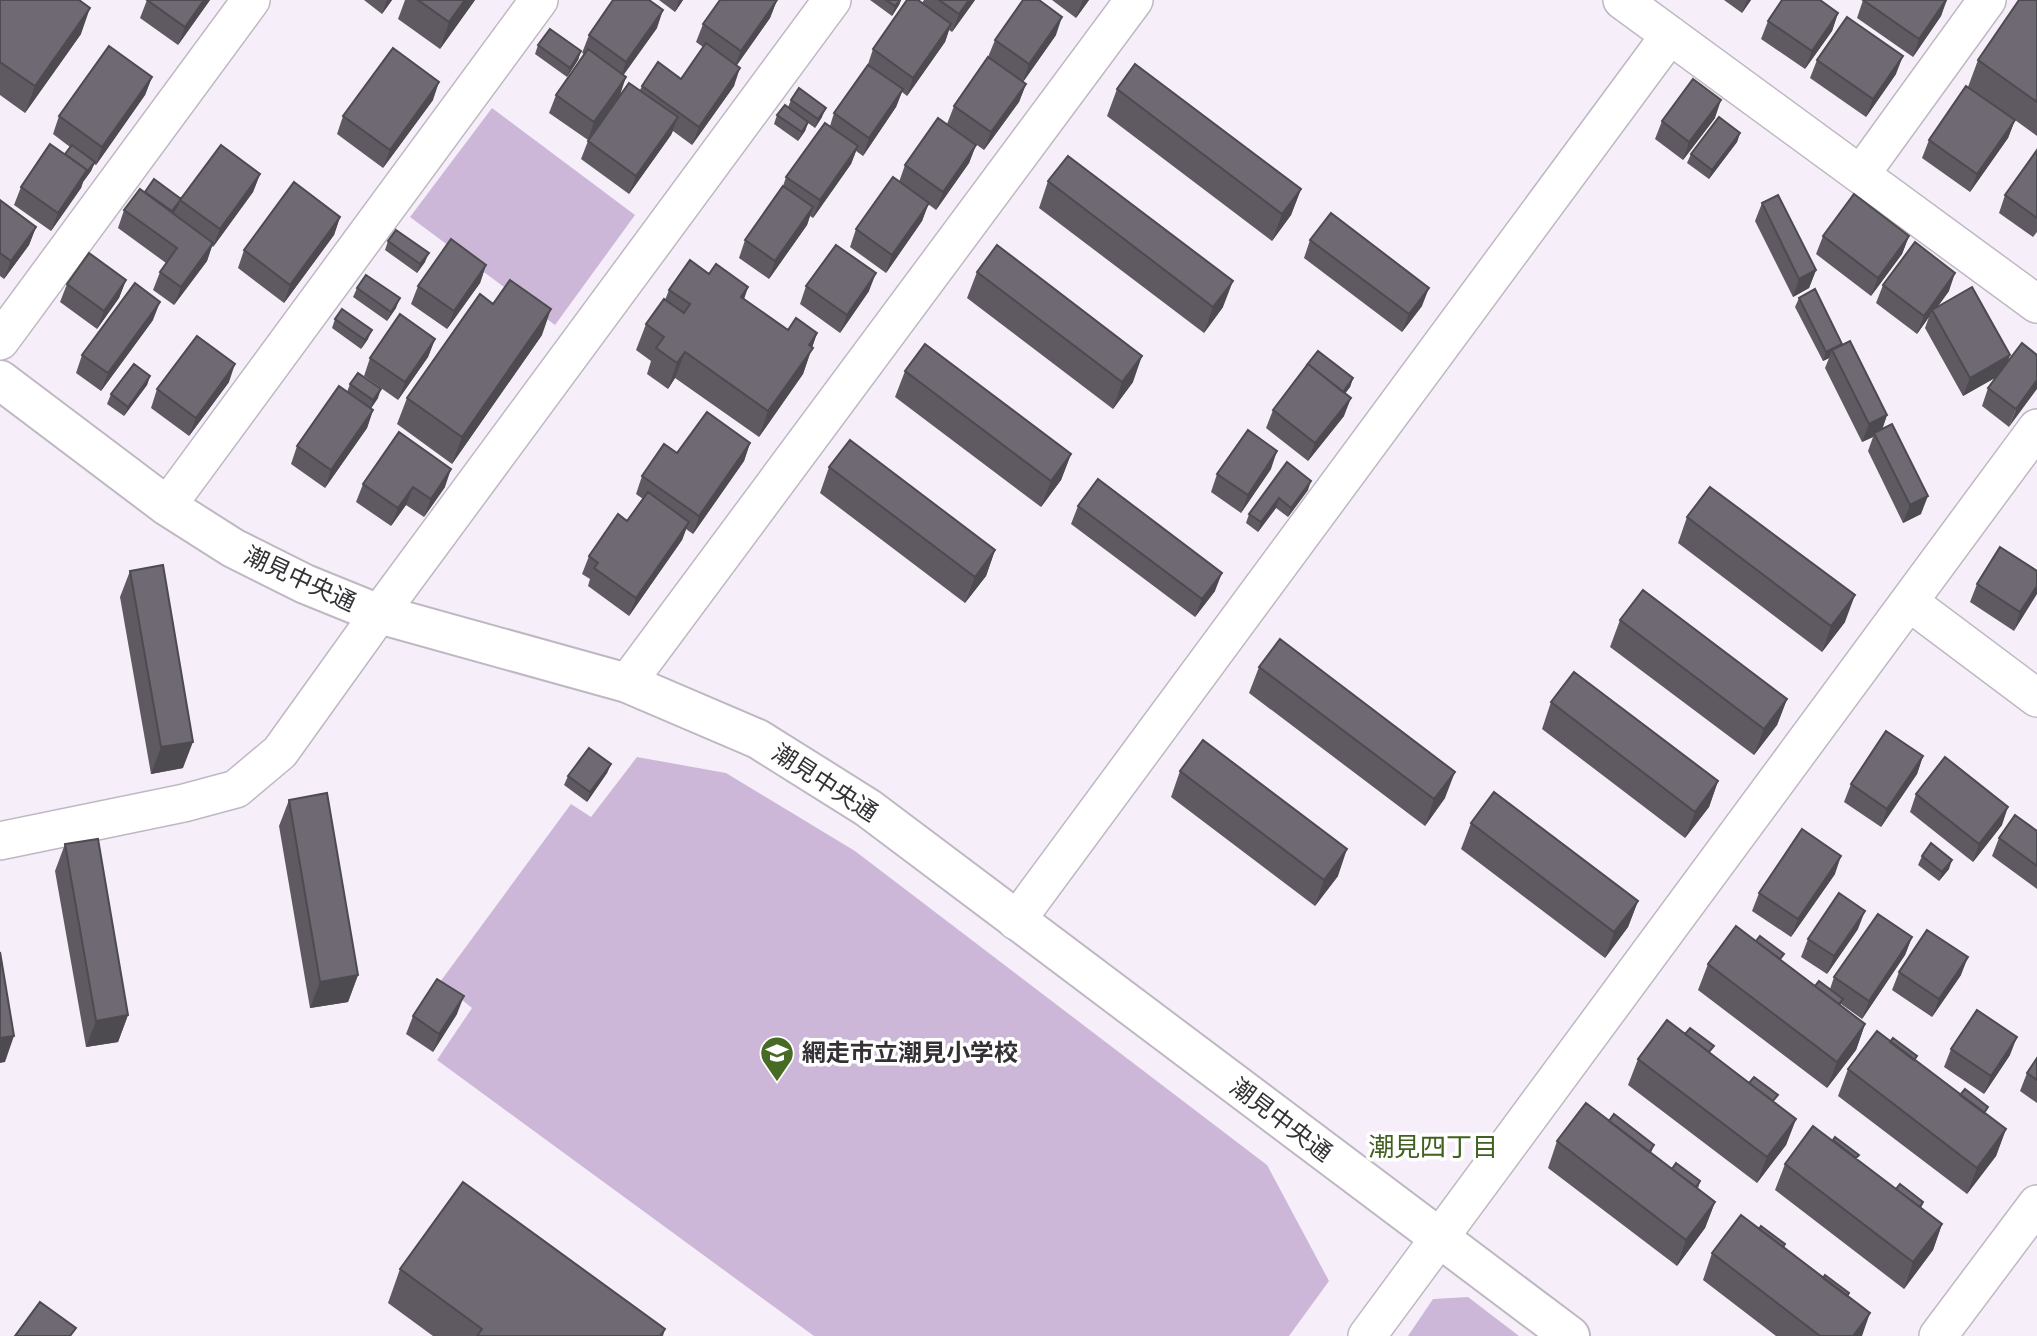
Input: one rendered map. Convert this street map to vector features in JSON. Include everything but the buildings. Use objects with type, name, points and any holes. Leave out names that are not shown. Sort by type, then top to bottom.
[{"type":"street","points":[[0,341],[251,0]]},
{"type":"street","points":[[167,506],[539,0]]},
{"type":"street","points":[[0,841],[184,803],[236,789],[280,752],[832,0]]},
{"type":"street","points":[[627,682],[1134,0]]},
{"type":"street","points":[[1622,0],[2037,304]]},
{"type":"street","points":[[1861,174],[1981,2]]},
{"type":"street","points":[[1016,921],[1670,34]]},
{"type":"street","name":"潮見中央通","points":[[0,380],[167,506],[245,554],[304,584],[379,614],[627,682],[758,739],[867,808],[1570,1336]]},
{"type":"street","points":[[1367,1336],[2037,428]]},
{"type":"street","points":[[1909,602],[2037,698]]},
{"type":"street","points":[[1938,1336],[2037,1204]]},
{"type":"shaded area","points":[[492,108],[635,215],[555,325],[410,217]]},
{"type":"shaded area","name":"網走市立潮見小学校","points":[[637,757],[726,773],[855,851],[1267,1165],[1329,1281],[1289,1336],[814,1336],[437,1060],[472,1008],[440,982],[571,804],[591,817]]},
{"type":"shaded area","points":[[1468,1297],[1519,1336],[1408,1336],[1433,1299]]},
{"type":"place","name":"網走市立潮見小学校","points":[[777,1083]]},
{"type":"district","name":"潮見四丁目","points":[[1433,1147]]}]
